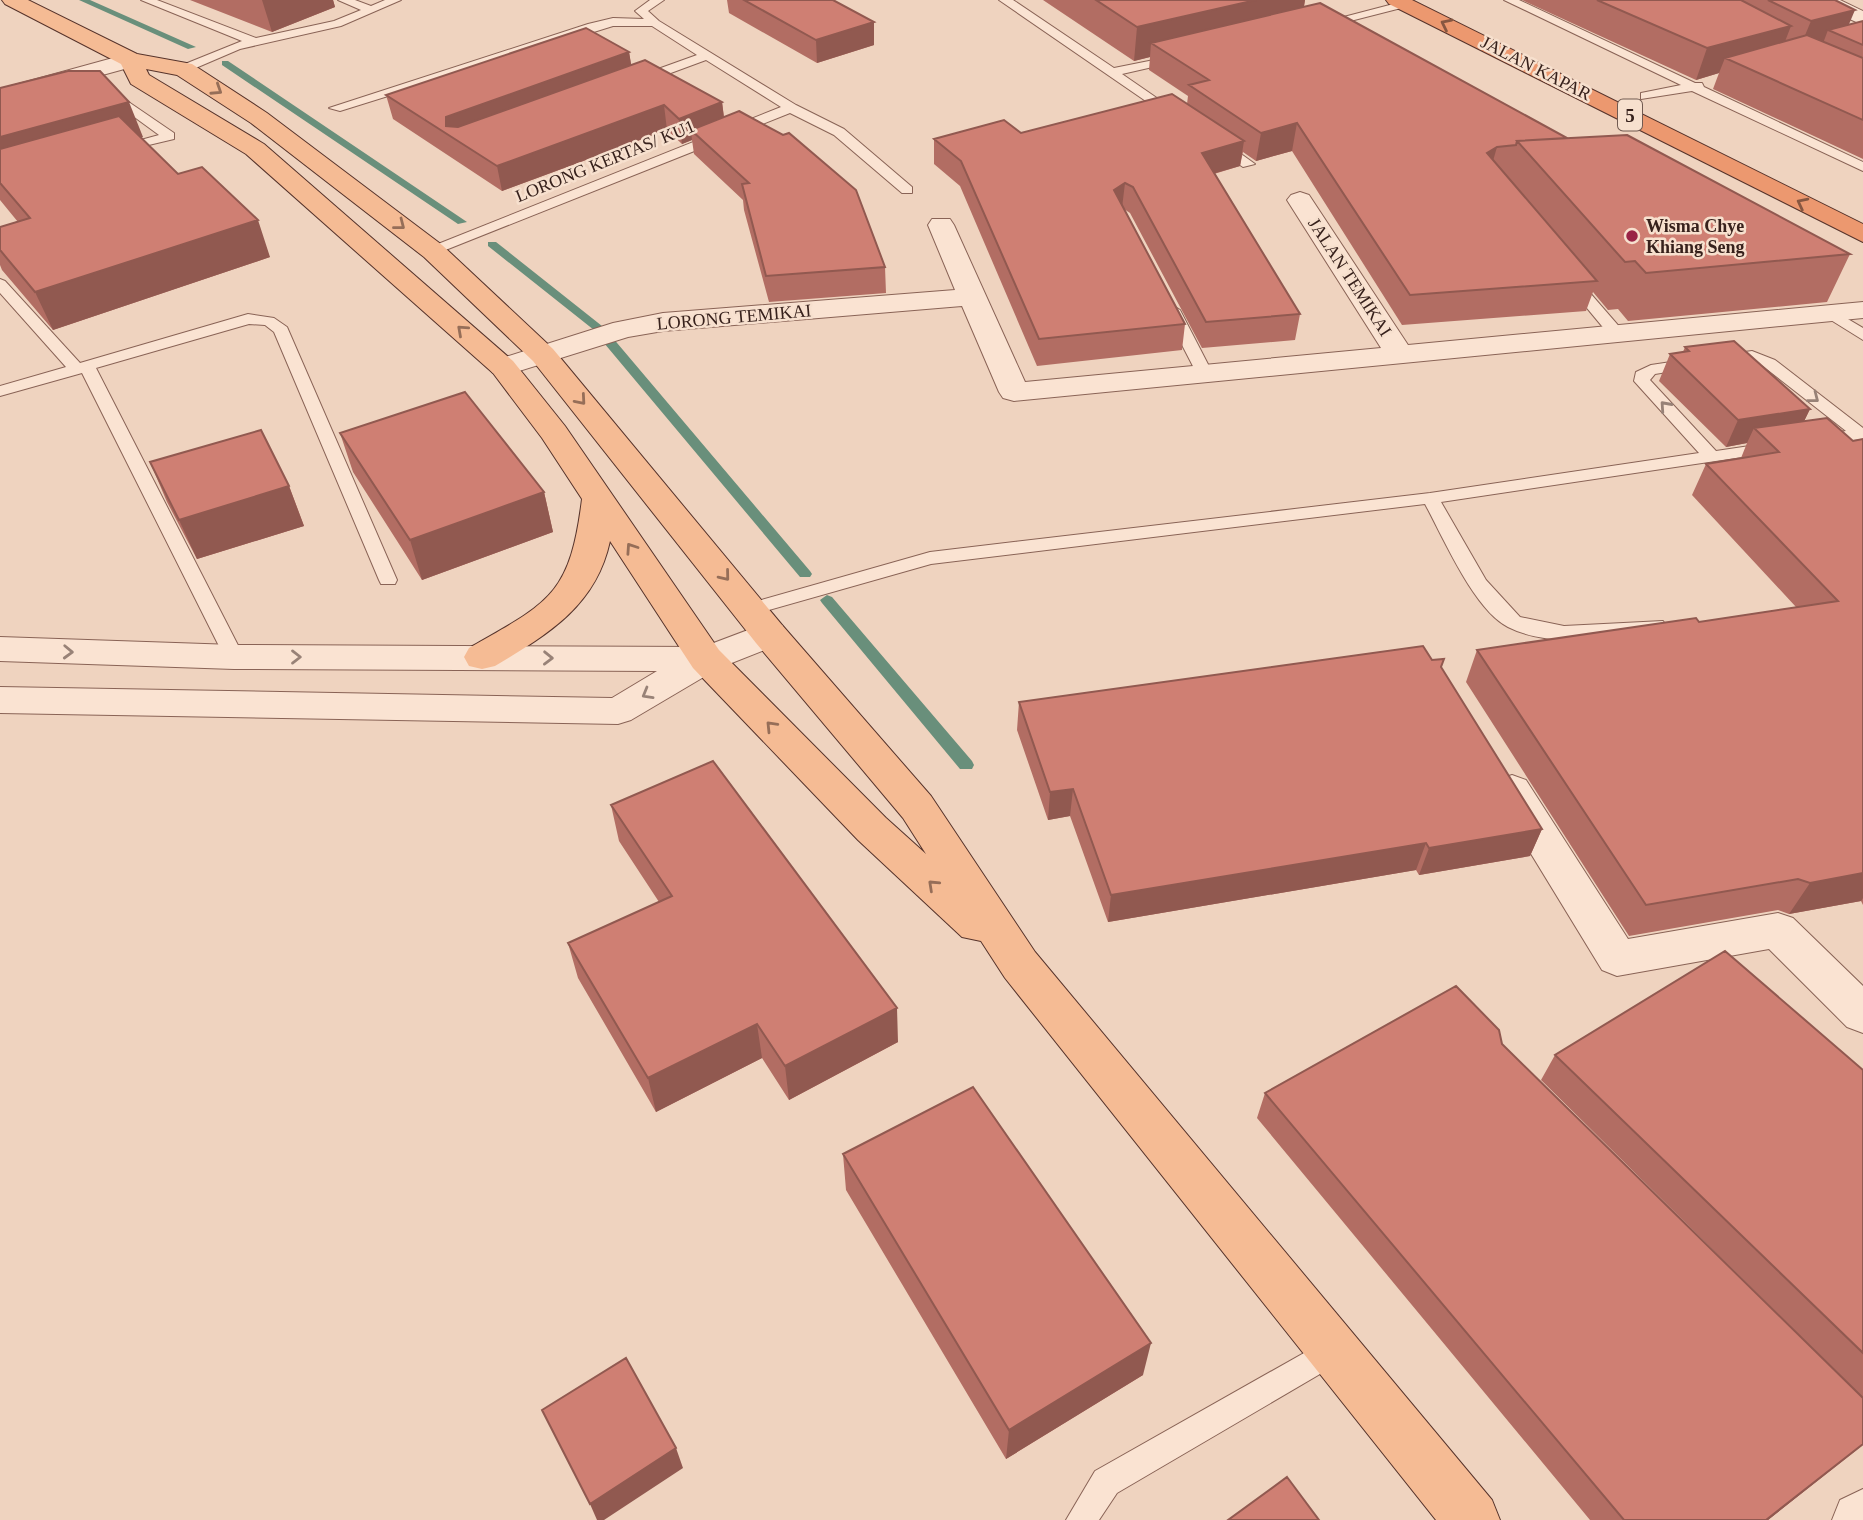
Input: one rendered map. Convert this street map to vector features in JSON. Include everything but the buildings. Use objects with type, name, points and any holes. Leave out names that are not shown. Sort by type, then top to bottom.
[{"type":"highway","name":"JALAN KAPAR","points":[[1441,0],[1537,45]]},
{"type":"highway","name":"JALAN KAPAR","points":[[1400,2],[1863,234]]},
{"type":"highway","name":"JALAN KAPAR","points":[[1621,85],[1681,114]]},
{"type":"main road","points":[[12,0],[131,60],[184,69],[292,139],[433,251],[543,355],[760,621],[917,807],[1020,965],[1472,1520]]},
{"type":"main road","points":[[131,60],[139,79],[255,149],[503,366],[598,499],[706,659],[872,829],[1020,965]]},
{"type":"main road","points":[[482,657],[539,624],[572,596],[587,571],[596,539],[598,499]]},
{"type":"street","points":[[1823,0],[1863,19]]},
{"type":"street","points":[[0,96],[131,60]]},
{"type":"street","name":"JALAN TEMIKAI","points":[[1300,200],[1400,355]]},
{"type":"street","points":[[941,225],[969,297],[1014,392],[1617,334],[1829,301],[1863,309]]},
{"type":"street","name":"LORONG TEMIKAI","points":[[503,366],[623,329],[663,322],[969,297]]},
{"type":"street","points":[[0,700],[618,710],[706,659],[760,621]]},
{"type":"street","points":[[0,649],[234,657],[706,659]]},
{"type":"street","points":[[1495,762],[1617,958],[1778,930],[1863,1014]]},
{"type":"lane","points":[[147,0],[255,42]]},
{"type":"lane","points":[[344,0],[372,10]]},
{"type":"lane","points":[[184,69],[236,46],[337,24],[395,0]]},
{"type":"lane","points":[[658,0],[641,10],[655,23],[791,108],[839,132],[907,190]]},
{"type":"lane","points":[[1004,0],[1248,164]]},
{"type":"lane","points":[[1510,0],[1863,167]]},
{"type":"lane","points":[[1302,29],[1400,2]]},
{"type":"lane","points":[[1308,12],[1327,23]]},
{"type":"lane","points":[[335,108],[592,26],[625,21],[655,23]]},
{"type":"lane","points":[[629,83],[708,55]]},
{"type":"lane","points":[[1113,72],[1189,55]]},
{"type":"lane","points":[[83,74],[169,136],[104,154]]},
{"type":"lane","points":[[1644,96],[1721,80]]},
{"type":"lane","name":"LORONG KERTAS/ KU1","points":[[433,251],[791,108]]},
{"type":"lane","points":[[1566,273],[1617,334]]},
{"type":"lane","points":[[0,284],[82,367],[234,657]]},
{"type":"lane","points":[[1166,300],[1205,373]]},
{"type":"lane","points":[[1829,301],[1863,335]]},
{"type":"lane","points":[[0,391],[248,319],[269,321],[281,330],[388,580]]},
{"type":"lane","points":[[1711,456],[1642,381],[1642,375],[1651,370],[1752,356],[1769,363],[1862,434]]},
{"type":"lane","points":[[760,621],[930,558],[1430,498],[1862,434]]},
{"type":"lane","points":[[1430,498],[1494,605],[1514,622],[1563,634],[1680,624]]},
{"type":"lane","points":[[1081,1520],[1106,1482],[1334,1350]]},
{"type":"waterway","points":[[83,0],[191,47]]},
{"type":"waterway","points":[[225,63],[462,222]]},
{"type":"waterway","points":[[492,244],[598,328]]},
{"type":"waterway","points":[[608,340],[805,574]]},
{"type":"waterway","points":[[827,600],[966,765]]},
{"type":"place","name":"Wisma Chye Khiang Seng","points":[[1632,236]]}]
